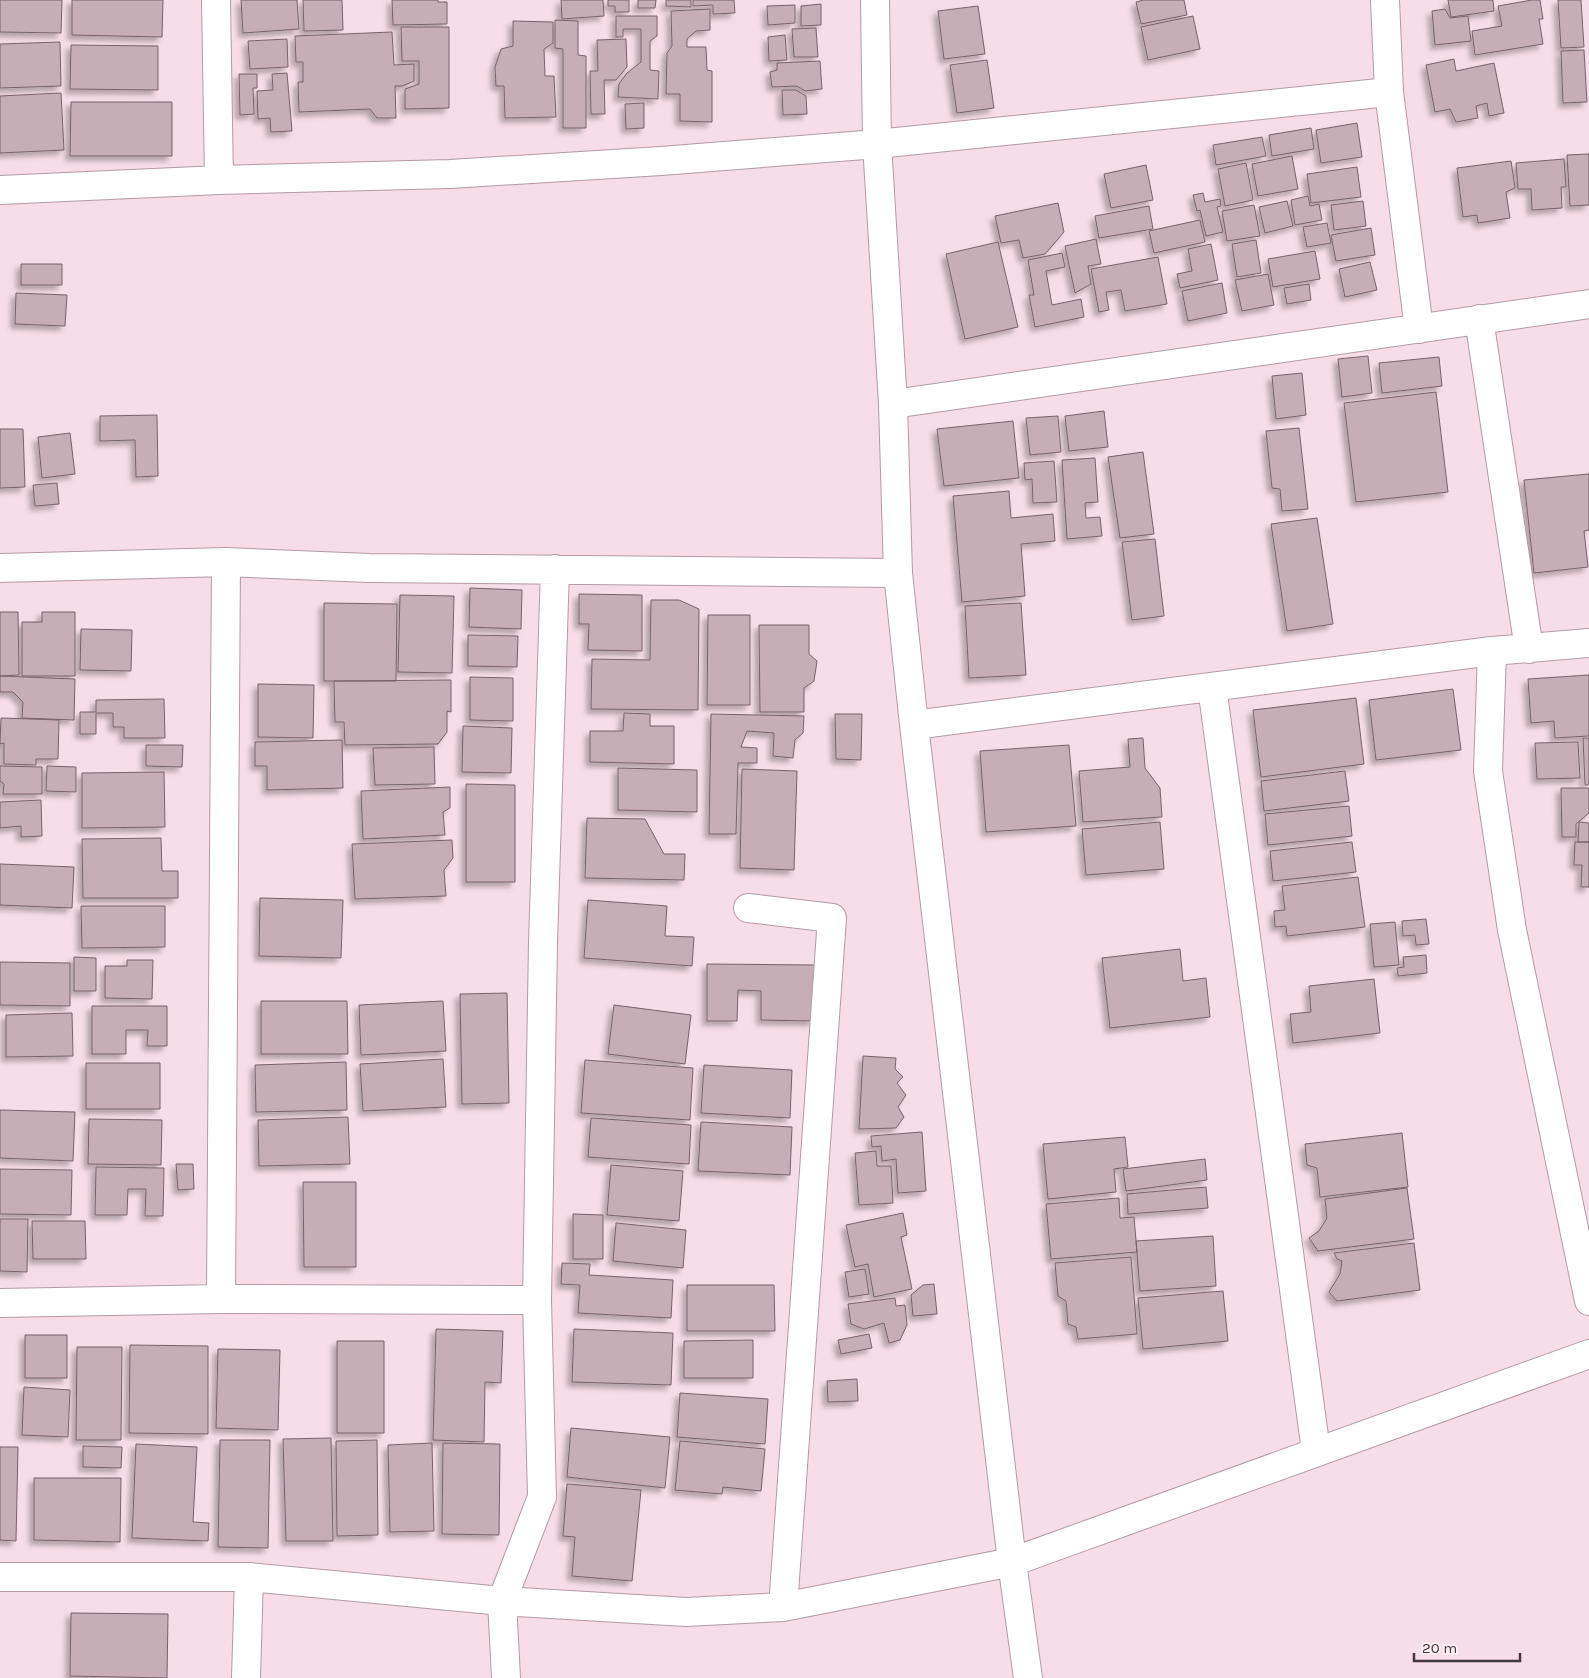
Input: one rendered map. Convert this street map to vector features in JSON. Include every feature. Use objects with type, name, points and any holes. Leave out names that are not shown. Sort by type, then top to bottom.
[{"type":"street","points":[[216,0],[219,180]]},
{"type":"street","points":[[875,0],[877,144],[893,404],[898,573],[914,725],[1012,1562],[1028,1678]]},
{"type":"street","points":[[1385,0],[1389,92],[1419,328]]},
{"type":"street","points":[[0,190],[219,180],[450,174],[661,161],[877,144],[1389,92]]},
{"type":"street","points":[[893,404],[1589,304]]},
{"type":"street","points":[[1479,319],[1529,649]]},
{"type":"street","points":[[0,568],[226,562],[369,568],[898,573]]},
{"type":"street","points":[[221,1299],[226,562]]},
{"type":"street","points":[[506,1678],[502,1601],[542,1497],[537,1300],[543,942],[555,569]]},
{"type":"street","points":[[914,725],[1492,651],[1589,643]]},
{"type":"street","points":[[1492,651],[1488,771],[1516,949],[1589,1301]]},
{"type":"street","points":[[1212,687],[1316,1451]]},
{"type":"street","points":[[748,908],[832,918],[783,1607]]},
{"type":"street","points":[[0,1303],[221,1299],[537,1300]]},
{"type":"street","points":[[0,1577],[249,1577],[502,1601],[686,1612],[783,1607],[1012,1562],[1589,1354]]},
{"type":"street","points":[[246,1678],[249,1577]]},
{"type":"building","points":[[0,0],[62,0],[61,33],[0,32]]},
{"type":"building","points":[[72,0],[163,0],[162,37],[72,35]]},
{"type":"building","points":[[241,0],[297,0],[299,29],[243,33]]},
{"type":"building","points":[[303,0],[342,0],[343,30],[304,31]]},
{"type":"building","points":[[392,0],[438,0],[438,2],[447,2],[447,24],[393,25]]},
{"type":"building","points":[[561,0],[603,0],[604,16],[562,19]]},
{"type":"building","points":[[608,0],[629,0],[629,12],[615,12],[615,6],[608,6]]},
{"type":"building","points":[[638,0],[656,0],[655,8],[638,8]]},
{"type":"building","points":[[666,0],[691,0],[691,7],[666,6]]},
{"type":"building","points":[[693,0],[734,0],[735,13],[713,14],[713,5],[693,6]]},
{"type":"building","points":[[1144,0],[1184,0],[1187,15],[1141,24],[1136,2]]},
{"type":"building","points":[[1448,0],[1493,0],[1494,11],[1451,17]]},
{"type":"building","points":[[1540,0],[1543,19],[1539,19],[1543,44],[1475,55],[1472,31],[1502,26],[1498,6]]},
{"type":"building","points":[[1558,0],[1581,0],[1584,47],[1561,48]]},
{"type":"building","points":[[821,4],[821,25],[801,26],[801,6]]},
{"type":"building","points":[[795,5],[795,23],[768,25],[767,6]]},
{"type":"building","points":[[978,6],[985,54],[944,59],[938,11]]},
{"type":"building","points":[[710,9],[710,30],[696,31],[687,39],[687,47],[706,47],[707,70],[712,71],[712,122],[680,121],[680,94],[666,94],[667,53],[672,46],[671,11]]},
{"type":"building","points":[[1445,9],[1450,18],[1468,16],[1471,41],[1435,45],[1432,11]]},
{"type":"building","points":[[616,16],[657,16],[657,36],[650,41],[650,70],[659,71],[658,99],[618,97],[619,84],[627,73],[641,62],[641,29],[623,29],[623,37],[616,37]]},
{"type":"building","points":[[1193,16],[1200,49],[1148,60],[1141,27]]},
{"type":"building","points":[[555,20],[578,21],[578,55],[586,56],[586,128],[563,128],[563,49],[555,48]]},
{"type":"building","points":[[513,21],[553,22],[553,43],[544,49],[545,76],[554,76],[556,117],[505,118],[504,86],[496,86],[495,67],[501,49],[513,46]]},
{"type":"building","points":[[401,27],[449,27],[449,108],[405,109],[405,89],[419,84],[419,61],[402,61]]},
{"type":"building","points":[[816,28],[818,57],[794,57],[792,29]]},
{"type":"building","points":[[392,32],[394,65],[414,64],[414,81],[402,86],[395,86],[396,118],[377,118],[370,109],[299,112],[298,82],[303,82],[303,62],[296,62],[295,36]]},
{"type":"building","points":[[785,35],[787,60],[769,61],[768,37]]},
{"type":"building","points":[[287,39],[288,67],[250,69],[248,41]]},
{"type":"building","points":[[626,39],[627,67],[616,80],[604,80],[605,114],[591,114],[590,71],[598,71],[597,40]]},
{"type":"building","points":[[60,42],[61,86],[0,88],[0,44]]},
{"type":"building","points":[[71,45],[158,46],[158,90],[70,89]]},
{"type":"building","points":[[1584,50],[1587,102],[1563,103],[1561,51]]},
{"type":"building","points":[[1454,59],[1456,71],[1494,63],[1504,113],[1489,116],[1487,103],[1476,106],[1478,118],[1456,122],[1450,109],[1435,112],[1426,65]]},
{"type":"building","points":[[987,60],[994,108],[957,113],[950,65]]},
{"type":"building","points":[[820,61],[822,89],[805,91],[797,86],[772,87],[770,72],[777,70],[777,63]]},
{"type":"building","points":[[287,73],[292,131],[271,132],[270,118],[258,119],[257,91],[273,90],[272,74]]},
{"type":"building","points":[[239,74],[257,74],[257,88],[253,88],[254,114],[240,115]]},
{"type":"building","points":[[782,90],[796,90],[806,96],[807,114],[783,115]]},
{"type":"building","points":[[61,93],[64,150],[0,153],[0,96]]},
{"type":"building","points":[[71,102],[172,102],[172,156],[70,156]]},
{"type":"building","points":[[644,103],[644,128],[626,129],[625,104]]},
{"type":"building","points":[[1357,123],[1362,157],[1321,163],[1316,130]]},
{"type":"building","points":[[1311,128],[1314,149],[1272,156],[1269,135]]},
{"type":"building","points":[[1262,137],[1266,156],[1216,165],[1213,145]]},
{"type":"building","points":[[1589,154],[1589,205],[1570,206],[1567,155]]},
{"type":"building","points":[[1292,156],[1298,189],[1258,196],[1252,164]]},
{"type":"building","points":[[1564,159],[1566,187],[1561,187],[1562,208],[1532,210],[1531,189],[1518,189],[1516,163]]},
{"type":"building","points":[[1511,161],[1515,188],[1506,192],[1510,218],[1478,223],[1477,215],[1463,217],[1457,168]]},
{"type":"building","points":[[1246,163],[1253,200],[1225,206],[1218,169]]},
{"type":"building","points":[[1146,165],[1153,200],[1111,208],[1104,174]]},
{"type":"building","points":[[1357,167],[1361,197],[1311,203],[1307,174]]},
{"type":"building","points":[[1203,193],[1205,202],[1220,199],[1221,206],[1217,207],[1223,232],[1206,236],[1200,210],[1197,211],[1193,195]]},
{"type":"building","points":[[1308,196],[1310,206],[1319,204],[1322,220],[1295,225],[1291,200]]},
{"type":"building","points":[[1287,201],[1293,226],[1265,233],[1259,207]]},
{"type":"building","points":[[1363,201],[1366,226],[1334,230],[1331,205]]},
{"type":"building","points":[[1058,203],[1064,232],[1045,254],[1023,258],[1019,240],[1001,243],[995,216]]},
{"type":"building","points":[[1254,205],[1260,236],[1227,241],[1222,211]]},
{"type":"building","points":[[1149,206],[1153,229],[1099,238],[1095,216]]},
{"type":"building","points":[[1200,220],[1205,242],[1154,253],[1149,231]]},
{"type":"building","points":[[1327,223],[1331,243],[1307,247],[1303,227]]},
{"type":"building","points":[[1371,228],[1375,255],[1336,261],[1331,235]]},
{"type":"building","points":[[1096,239],[1101,264],[1088,266],[1091,284],[1075,293],[1065,246]]},
{"type":"building","points":[[1256,240],[1261,273],[1237,277],[1232,244]]},
{"type":"building","points":[[998,242],[1018,327],[965,339],[946,254]]},
{"type":"building","points":[[1211,244],[1218,280],[1180,288],[1177,274],[1192,271],[1188,249]]},
{"type":"building","points":[[1315,251],[1320,279],[1273,287],[1268,259]]},
{"type":"building","points":[[1062,253],[1065,267],[1046,271],[1052,305],[1081,299],[1084,317],[1035,327],[1029,295],[1034,295],[1028,260]]},
{"type":"building","points":[[1158,257],[1167,304],[1125,311],[1121,290],[1106,292],[1109,310],[1099,312],[1091,269]]},
{"type":"building","points":[[1370,262],[1377,290],[1345,297],[1339,269]]},
{"type":"building","points":[[21,264],[62,264],[62,285],[21,285]]},
{"type":"building","points":[[1268,274],[1274,305],[1242,311],[1235,280]]},
{"type":"building","points":[[1222,283],[1227,313],[1188,321],[1182,291]]},
{"type":"building","points":[[1309,284],[1311,300],[1287,304],[1284,288]]},
{"type":"building","points":[[16,293],[67,295],[65,326],[15,324]]},
{"type":"building","points":[[1368,356],[1372,393],[1342,397],[1338,359]]},
{"type":"building","points":[[1439,357],[1442,386],[1382,393],[1379,363]]},
{"type":"building","points":[[1302,373],[1306,415],[1276,419],[1272,376]]},
{"type":"building","points":[[1436,392],[1448,492],[1356,502],[1344,403]]},
{"type":"building","points":[[1104,411],[1108,447],[1069,451],[1065,416]]},
{"type":"building","points":[[157,415],[158,476],[136,477],[135,440],[100,441],[100,416]]},
{"type":"building","points":[[1058,416],[1061,452],[1030,455],[1026,418]]},
{"type":"building","points":[[1013,421],[1019,478],[944,486],[937,429]]},
{"type":"building","points":[[1299,428],[1308,509],[1282,511],[1280,489],[1272,488],[1266,431]]},
{"type":"building","points":[[0,429],[23,429],[25,487],[0,488]]},
{"type":"building","points":[[70,433],[75,474],[42,478],[38,437]]},
{"type":"building","points":[[1143,452],[1154,534],[1120,538],[1108,457]]},
{"type":"building","points":[[1095,458],[1098,502],[1085,503],[1086,518],[1100,517],[1102,536],[1067,539],[1062,460]]},
{"type":"building","points":[[1054,461],[1057,502],[1033,503],[1032,479],[1025,480],[1024,463]]},
{"type":"building","points":[[1589,474],[1589,530],[1584,531],[1588,567],[1534,573],[1524,480]]},
{"type":"building","points":[[57,483],[59,504],[35,506],[33,485]]},
{"type":"building","points":[[1009,491],[1011,518],[1053,514],[1055,541],[1021,544],[1025,596],[962,602],[953,496]]},
{"type":"building","points":[[1317,518],[1333,624],[1287,631],[1271,524]]},
{"type":"building","points":[[1155,539],[1164,616],[1132,620],[1122,542]]},
{"type":"building","points":[[470,588],[522,590],[521,629],[469,627]]},
{"type":"building","points":[[579,594],[642,595],[642,651],[588,650],[589,624],[579,624]]},
{"type":"building","points":[[400,595],[454,596],[452,673],[398,672]]},
{"type":"building","points":[[651,600],[679,600],[699,609],[698,710],[591,709],[592,659],[650,660]]},
{"type":"building","points":[[324,603],[397,604],[396,681],[324,681]]},
{"type":"building","points":[[1021,603],[1026,675],[969,678],[965,606]]},
{"type":"building","points":[[0,612],[18,612],[19,675],[0,676]]},
{"type":"building","points":[[42,612],[75,612],[75,676],[22,676],[22,622],[42,622]]},
{"type":"building","points":[[708,615],[750,615],[750,705],[707,705]]},
{"type":"building","points":[[759,625],[809,625],[809,654],[817,661],[814,681],[804,688],[804,712],[760,712]]},
{"type":"building","points":[[81,629],[132,630],[131,671],[80,670]]},
{"type":"building","points":[[468,635],[518,636],[517,667],[468,666]]},
{"type":"building","points":[[1589,675],[1589,736],[1555,738],[1554,721],[1531,723],[1528,679]]},
{"type":"building","points":[[0,676],[75,679],[74,720],[22,718],[23,702],[13,692],[0,692]]},
{"type":"building","points":[[470,677],[513,678],[513,721],[470,720]]},
{"type":"building","points":[[451,680],[451,712],[447,711],[447,732],[438,744],[345,745],[344,722],[335,722],[334,681]]},
{"type":"building","points":[[258,684],[314,685],[313,738],[258,737]]},
{"type":"building","points":[[1453,689],[1461,750],[1376,760],[1369,700]]},
{"type":"building","points":[[1356,698],[1364,764],[1261,777],[1253,710]]},
{"type":"building","points":[[164,699],[165,738],[124,738],[124,727],[113,727],[113,713],[96,713],[96,734],[80,734],[80,712],[96,712],[96,700]]},
{"type":"building","points":[[624,713],[650,714],[650,726],[674,726],[674,764],[590,762],[590,731],[623,731]]},
{"type":"building","points":[[711,714],[804,716],[803,733],[795,740],[793,758],[773,756],[774,733],[747,731],[741,747],[757,748],[757,763],[738,763],[736,834],[709,834]]},
{"type":"building","points":[[835,714],[862,714],[861,760],[836,759]]},
{"type":"building","points":[[1,718],[59,720],[58,759],[36,759],[36,765],[4,764],[4,743],[0,744]]},
{"type":"building","points":[[463,726],[512,728],[511,773],[462,772]]},
{"type":"building","points":[[1143,738],[1145,768],[1160,788],[1162,817],[1083,822],[1079,771],[1130,767],[1128,739]]},
{"type":"building","points":[[1583,738],[1589,738],[1589,785],[1585,785]]},
{"type":"building","points":[[342,740],[343,788],[267,790],[267,766],[255,766],[255,742]]},
{"type":"building","points":[[1578,742],[1580,778],[1537,779],[1535,743]]},
{"type":"building","points":[[146,745],[183,745],[182,767],[146,766]]},
{"type":"building","points":[[1069,745],[1076,826],[986,832],[980,751]]},
{"type":"building","points":[[434,747],[435,784],[375,785],[373,748]]},
{"type":"building","points":[[0,766],[42,767],[42,794],[3,794],[4,784],[0,781]]},
{"type":"building","points":[[47,766],[76,767],[76,792],[46,791]]},
{"type":"building","points":[[618,768],[697,770],[697,812],[618,810]]},
{"type":"building","points":[[742,769],[797,771],[794,870],[740,868]]},
{"type":"building","points":[[1345,771],[1349,801],[1264,811],[1261,781]]},
{"type":"building","points":[[164,772],[165,827],[82,828],[82,773]]},
{"type":"building","points":[[466,784],[515,785],[515,882],[466,882]]},
{"type":"building","points":[[450,787],[450,808],[443,812],[445,835],[363,839],[361,791]]},
{"type":"building","points":[[1561,788],[1589,788],[1589,813],[1576,824],[1576,837],[1562,837]]},
{"type":"building","points":[[41,800],[42,836],[21,837],[21,826],[0,828],[0,802]]},
{"type":"building","points":[[1349,806],[1352,836],[1268,845],[1265,814]]},
{"type":"building","points":[[587,818],[645,819],[664,854],[685,854],[684,880],[585,878]]},
{"type":"building","points":[[1160,822],[1164,869],[1086,875],[1082,829]]},
{"type":"building","points":[[1579,822],[1589,823],[1589,842],[1578,842]]},
{"type":"building","points":[[161,838],[162,871],[178,871],[178,898],[83,898],[82,839]]},
{"type":"building","points":[[452,840],[453,858],[444,870],[446,896],[355,899],[352,844]]},
{"type":"building","points":[[1352,842],[1356,872],[1273,881],[1270,851]]},
{"type":"building","points":[[1575,842],[1589,842],[1589,887],[1581,887],[1582,865],[1574,865]]},
{"type":"building","points":[[0,864],[74,867],[72,908],[0,905]]},
{"type":"building","points":[[1358,877],[1365,927],[1287,936],[1286,926],[1275,927],[1274,911],[1285,910],[1282,886]]},
{"type":"building","points":[[260,898],[343,900],[341,958],[259,956]]},
{"type":"building","points":[[588,900],[667,906],[665,936],[694,937],[692,966],[584,958]]},
{"type":"building","points":[[81,906],[165,906],[165,947],[82,948]]},
{"type":"building","points":[[1426,919],[1429,944],[1416,945],[1415,935],[1403,936],[1402,921]]},
{"type":"building","points":[[1395,922],[1399,965],[1374,967],[1370,924]]},
{"type":"building","points":[[1180,949],[1183,981],[1206,978],[1210,1017],[1110,1028],[1102,958]]},
{"type":"building","points":[[1426,955],[1427,973],[1398,976],[1397,968],[1404,967],[1403,957]]},
{"type":"building","points":[[74,957],[96,958],[96,991],[74,991]]},
{"type":"building","points":[[127,960],[153,960],[152,999],[105,998],[105,966],[127,966]]},
{"type":"building","points":[[0,962],[70,963],[70,1006],[0,1005]]},
{"type":"building","points":[[707,964],[815,965],[814,1021],[761,1020],[761,991],[738,990],[737,1021],[707,1021]]},
{"type":"building","points":[[1374,979],[1380,1033],[1293,1043],[1290,1014],[1311,1012],[1309,986]]},
{"type":"building","points":[[507,993],[509,1103],[462,1104],[460,994]]},
{"type":"building","points":[[261,1001],[347,1001],[348,1054],[261,1054]]},
{"type":"building","points":[[443,1001],[446,1051],[361,1055],[359,1005]]},
{"type":"building","points":[[614,1005],[691,1015],[685,1064],[608,1054]]},
{"type":"building","points":[[92,1006],[167,1006],[167,1046],[147,1046],[148,1030],[126,1030],[126,1054],[92,1054]]},
{"type":"building","points":[[72,1013],[73,1056],[6,1057],[6,1015]]},
{"type":"building","points":[[863,1056],[896,1058],[895,1069],[903,1077],[897,1083],[906,1095],[898,1107],[904,1117],[896,1128],[859,1129]]},
{"type":"building","points":[[443,1059],[446,1107],[363,1111],[360,1064]]},
{"type":"building","points":[[585,1060],[693,1068],[690,1120],[581,1113]]},
{"type":"building","points":[[346,1062],[347,1110],[256,1112],[255,1065]]},
{"type":"building","points":[[86,1063],[160,1063],[160,1109],[86,1109]]},
{"type":"building","points":[[704,1065],[792,1070],[790,1118],[701,1113]]},
{"type":"building","points":[[0,1110],[75,1112],[73,1161],[0,1158]]},
{"type":"building","points":[[348,1117],[350,1164],[259,1166],[258,1120]]},
{"type":"building","points":[[591,1118],[691,1125],[689,1164],[588,1157]]},
{"type":"building","points":[[89,1119],[162,1120],[161,1165],[88,1164]]},
{"type":"building","points":[[701,1122],[792,1127],[790,1175],[698,1171]]},
{"type":"building","points":[[922,1132],[926,1191],[898,1193],[896,1159],[882,1161],[881,1146],[872,1147],[871,1136]]},
{"type":"building","points":[[1402,1133],[1408,1187],[1320,1197],[1317,1168],[1307,1165],[1305,1144]]},
{"type":"building","points":[[1125,1137],[1128,1167],[1114,1169],[1116,1192],[1048,1199],[1043,1144]]},
{"type":"building","points":[[876,1151],[877,1166],[891,1166],[893,1203],[859,1205],[855,1153]]},
{"type":"building","points":[[1205,1159],[1207,1180],[1126,1191],[1123,1169]]},
{"type":"building","points":[[176,1164],[193,1164],[194,1189],[178,1190]]},
{"type":"building","points":[[611,1165],[683,1171],[679,1221],[607,1215]]},
{"type":"building","points":[[96,1167],[164,1168],[163,1216],[145,1216],[146,1189],[128,1189],[127,1215],[95,1215]]},
{"type":"building","points":[[0,1169],[72,1170],[71,1215],[0,1214]]},
{"type":"building","points":[[303,1182],[356,1182],[356,1267],[304,1267]]},
{"type":"building","points":[[1206,1187],[1208,1208],[1128,1214],[1127,1194]]},
{"type":"building","points":[[1407,1188],[1414,1239],[1318,1251],[1309,1238],[1319,1231],[1327,1218],[1325,1199]]},
{"type":"building","points":[[1119,1198],[1120,1218],[1134,1217],[1137,1252],[1051,1259],[1046,1204]]},
{"type":"building","points":[[903,1213],[907,1235],[901,1237],[912,1289],[874,1297],[868,1264],[855,1267],[846,1225]]},
{"type":"building","points":[[573,1214],[603,1215],[603,1259],[573,1259]]},
{"type":"building","points":[[0,1219],[28,1219],[27,1272],[0,1271]]},
{"type":"building","points":[[32,1221],[85,1221],[86,1259],[33,1259]]},
{"type":"building","points":[[616,1223],[686,1230],[683,1268],[613,1261]]},
{"type":"building","points":[[1213,1236],[1216,1286],[1140,1291],[1136,1241]]},
{"type":"building","points":[[1414,1243],[1420,1290],[1337,1301],[1329,1292],[1340,1274],[1342,1261],[1337,1259],[1334,1253]]},
{"type":"building","points":[[1131,1257],[1137,1334],[1078,1339],[1076,1327],[1068,1324],[1066,1301],[1058,1296],[1055,1263]]},
{"type":"building","points":[[562,1263],[590,1264],[589,1275],[673,1280],[671,1318],[578,1313],[580,1285],[561,1284]]},
{"type":"building","points":[[865,1269],[869,1294],[849,1297],[845,1272]]},
{"type":"building","points":[[934,1284],[937,1314],[913,1316],[911,1295],[923,1285]]},
{"type":"building","points":[[687,1285],[774,1285],[775,1331],[687,1331]]},
{"type":"building","points":[[1223,1291],[1228,1341],[1143,1349],[1138,1298]]},
{"type":"building","points":[[895,1298],[896,1306],[905,1305],[907,1325],[900,1340],[889,1343],[884,1323],[864,1329],[851,1324],[848,1304]]},
{"type":"building","points":[[436,1329],[503,1331],[501,1383],[485,1382],[484,1442],[433,1440]]},
{"type":"building","points":[[574,1329],[673,1333],[671,1385],[572,1382]]},
{"type":"building","points":[[869,1334],[872,1348],[841,1354],[838,1340]]},
{"type":"building","points":[[25,1335],[67,1335],[67,1378],[25,1378]]},
{"type":"building","points":[[753,1340],[753,1378],[684,1378],[684,1341]]},
{"type":"building","points":[[337,1341],[384,1341],[384,1433],[337,1433]]},
{"type":"building","points":[[130,1345],[208,1346],[208,1434],[129,1433]]},
{"type":"building","points":[[77,1347],[122,1347],[121,1440],[76,1440]]},
{"type":"building","points":[[218,1349],[280,1350],[278,1430],[216,1428]]},
{"type":"building","points":[[857,1379],[858,1401],[828,1402],[827,1381]]},
{"type":"building","points":[[24,1387],[70,1390],[68,1437],[22,1435]]},
{"type":"building","points":[[680,1393],[768,1399],[765,1444],[677,1437]]},
{"type":"building","points":[[571,1428],[670,1437],[665,1488],[567,1477]]},
{"type":"building","points":[[331,1438],[333,1541],[286,1541],[283,1439]]},
{"type":"building","points":[[220,1440],[270,1440],[268,1548],[218,1547]]},
{"type":"building","points":[[377,1440],[378,1535],[337,1536],[336,1441]]},
{"type":"building","points":[[680,1441],[765,1449],[761,1491],[723,1487],[722,1494],[675,1490]]},
{"type":"building","points":[[432,1443],[434,1531],[390,1532],[388,1445]]},
{"type":"building","points":[[443,1443],[500,1444],[499,1535],[442,1534]]},
{"type":"building","points":[[136,1444],[197,1447],[193,1522],[209,1523],[208,1541],[132,1538]]},
{"type":"building","points":[[83,1446],[122,1447],[121,1468],[83,1467]]},
{"type":"building","points":[[0,1447],[18,1447],[16,1541],[0,1540]]},
{"type":"building","points":[[34,1478],[121,1478],[120,1542],[34,1540]]},
{"type":"building","points":[[567,1484],[641,1490],[632,1581],[572,1576],[575,1537],[563,1536]]},
{"type":"building","points":[[71,1613],[168,1614],[167,1678],[70,1676]]}]
